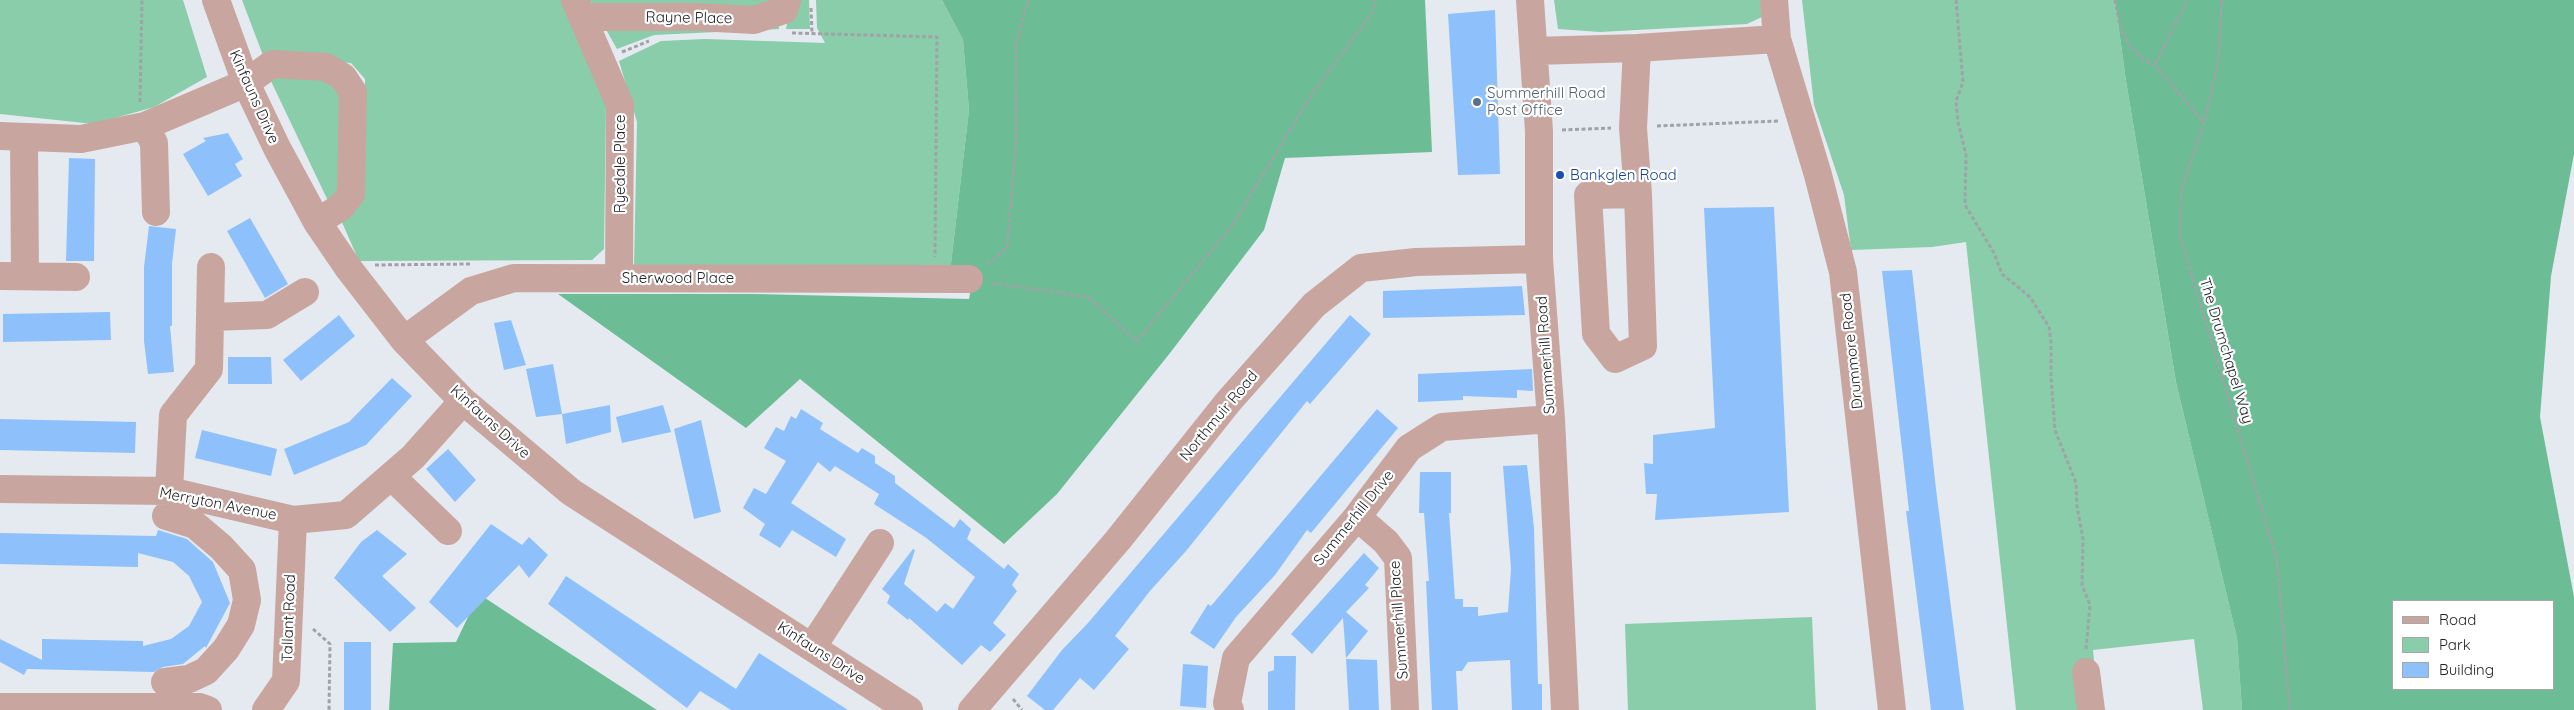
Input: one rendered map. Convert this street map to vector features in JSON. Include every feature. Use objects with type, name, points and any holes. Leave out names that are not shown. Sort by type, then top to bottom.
[{"type":"street","name":"Kinfauns Drive","points":[[216,0],[246,83],[277,148],[318,222],[349,269],[415,332],[464,401],[571,492],[813,646],[909,710]]},
{"type":"street","name":"Rayne Place","points":[[578,8],[754,20],[784,10],[787,0]]},
{"type":"street","name":"Summerhill Road","points":[[1530,0],[1539,131],[1539,259],[1550,419],[1565,710]]},
{"type":"street","name":"Drummore Road","points":[[1774,0],[1777,39],[1803,120],[1843,272],[1892,710]]},
{"type":"street","name":"Ryedale Place","points":[[578,8],[620,105],[619,278]]},
{"type":"street","points":[[1534,51],[1637,48],[1777,39]]},
{"type":"street","points":[[1637,48],[1633,128],[1638,194],[1642,346],[1615,359],[1596,334],[1588,195],[1638,194]]},
{"type":"street","points":[[76,277],[12,276],[12,137],[81,139],[142,127],[246,83],[272,64],[326,67],[343,77],[353,92],[351,194],[342,207],[318,222]]},
{"type":"street","points":[[142,127],[154,143],[156,212]]},
{"type":"street","name":"Northmuir Road","points":[[972,710],[1118,540],[1228,402],[1314,306],[1361,268],[1416,262],[1539,259]]},
{"type":"street","points":[[165,682],[189,679],[206,671],[226,649],[241,625],[247,600],[242,570],[196,525],[168,504],[173,415],[209,369],[212,317],[211,267]]},
{"type":"street","name":"Sherwood Place","points":[[415,332],[471,291],[514,278],[969,279]]},
{"type":"street","points":[[212,317],[267,315],[305,292]]},
{"type":"street","name":"Merryton Avenue","points":[[0,489],[168,504],[205,499],[293,520],[346,515],[413,457],[464,401]]},
{"type":"street","name":"Summerhill Drive","points":[[1230,710],[1227,703],[1236,658],[1356,517],[1409,448],[1442,427],[1550,419]]},
{"type":"street","points":[[391,476],[447,530]]},
{"type":"street","points":[[196,525],[205,499]]},
{"type":"street","name":"Summerhill Place","points":[[1356,517],[1386,542],[1398,558],[1405,710]]},
{"type":"street","name":"Tallant Road","points":[[266,710],[286,681],[293,520]]},
{"type":"street","points":[[813,646],[880,543]]},
{"type":"street","points":[[2086,672],[2091,710]]},
{"type":"street","points":[[0,707],[204,708],[197,675]]},
{"type":"path","points":[[142,0],[142,127]]},
{"type":"path","points":[[811,0],[812,33]]},
{"type":"path","points":[[969,279],[1007,249],[1016,145],[1016,45],[1028,0]]},
{"type":"path","points":[[969,279],[1088,298],[1137,341],[1234,223],[1313,92],[1372,13],[1375,0]]},
{"type":"path","points":[[1956,0],[1963,82],[1956,101],[1958,122],[1966,155],[1965,204],[1994,253],[2002,274],[2030,297],[2049,327],[2055,430],[2076,483],[2077,506],[2084,540],[2082,585],[2090,605],[2086,672]]},
{"type":"path","points":[[2115,0],[2120,26],[2129,45],[2143,59],[2155,65],[2204,123]]},
{"type":"path","points":[[2155,65],[2186,0]]},
{"type":"path","name":"The Drumchapel Way","points":[[2222,0],[2218,63],[2204,123],[2182,187],[2180,236],[2276,560],[2290,710]]},
{"type":"path","points":[[784,33],[938,37],[934,279]]},
{"type":"path","points":[[601,61],[655,39]]},
{"type":"path","points":[[1539,131],[1803,120]]},
{"type":"path","points":[[349,269],[381,264],[480,264]]},
{"type":"path","points":[[289,623],[307,624],[330,644],[329,710]]},
{"type":"green space","points":[[0,0],[183,0],[207,77],[154,107],[94,124],[0,114]]},
{"type":"green space","points":[[242,0],[562,0],[606,104],[604,249],[592,260],[359,261],[341,220],[358,201],[366,144],[365,79],[351,63],[264,58]]},
{"type":"green space","points":[[589,0],[777,0],[764,13],[594,5]]},
{"type":"green space","points":[[792,0],[809,0],[810,29],[786,29]]},
{"type":"green space","points":[[816,0],[942,0],[963,40],[969,110],[950,272],[634,269],[637,122],[619,61],[661,41],[705,39],[825,43],[817,28]]},
{"type":"green space","points":[[942,0],[1425,0],[1432,152],[1285,158],[1264,230],[1170,353],[1057,494],[1004,544],[800,379],[746,428],[558,294],[755,294],[969,299],[974,272],[950,272],[969,110],[963,40]]},
{"type":"green space","points":[[1554,0],[1763,0],[1764,16],[1747,24],[1600,32],[1558,29]]},
{"type":"green space","points":[[1802,0],[2115,0],[2126,81],[2176,382],[2237,638],[2242,710],[2203,710],[2194,639],[2093,650],[2099,710],[2016,710],[1966,242],[1932,247],[1851,250],[1844,195],[1814,105]]},
{"type":"green space","points":[[2115,0],[2574,0],[2574,154],[2551,276],[2540,417],[2574,597],[2574,710],[2242,710],[2237,638],[2176,382],[2126,81]]},
{"type":"green space","points":[[778,17],[779,29],[654,35],[617,49],[604,26]]},
{"type":"green space","points":[[326,67],[343,77],[343,192],[329,203],[270,79]]},
{"type":"green space","points":[[479,594],[657,710],[389,710],[393,643],[456,642]]},
{"type":"green space","points":[[1812,617],[1816,710],[1628,710],[1625,624]]},
{"type":"building","points":[[1495,10],[1500,174],[1458,175],[1448,14]]},
{"type":"building","points":[[228,133],[243,159],[235,164],[242,176],[208,196],[183,154],[206,141],[203,138]]},
{"type":"building","points":[[69,158],[95,159],[94,261],[66,261]]},
{"type":"building","points":[[1774,207],[1789,512],[1655,520],[1657,494],[1646,494],[1644,463],[1653,464],[1653,435],[1715,428],[1704,208]]},
{"type":"building","points":[[250,218],[288,284],[265,298],[227,231]]},
{"type":"building","points":[[149,226],[176,229],[172,264],[172,326],[170,326],[174,372],[148,374],[144,341],[144,267]]},
{"type":"building","points":[[1912,270],[1936,489],[1964,710],[1931,710],[1906,511],[1909,511],[1882,271]]},
{"type":"building","points":[[1522,286],[1525,315],[1383,318],[1383,291]]},
{"type":"building","points":[[110,312],[111,340],[3,342],[3,314]]},
{"type":"building","points":[[339,315],[355,336],[301,381],[283,360]]},
{"type":"building","points":[[1350,315],[1371,334],[1310,404],[1307,401],[1115,636],[1129,649],[1094,690],[1080,678],[1053,710],[1045,710],[1027,696],[1062,650],[1088,623]]},
{"type":"building","points":[[511,320],[526,365],[504,370],[494,323]]},
{"type":"building","points":[[228,357],[271,357],[272,384],[228,384]]},
{"type":"building","points":[[553,364],[562,414],[536,417],[526,369]]},
{"type":"building","points":[[1532,369],[1533,391],[1517,390],[1517,398],[1463,396],[1463,400],[1418,402],[1418,374]]},
{"type":"building","points":[[392,378],[412,396],[366,445],[294,475],[284,449],[349,422]]},
{"type":"building","points":[[610,405],[611,432],[566,444],[562,414]]},
{"type":"building","points":[[663,405],[671,432],[622,443],[616,417]]},
{"type":"building","points":[[801,409],[823,423],[820,429],[858,453],[862,448],[875,456],[875,463],[895,476],[895,483],[954,528],[960,519],[971,529],[967,539],[1004,569],[1008,564],[1019,574],[1012,585],[1017,591],[993,623],[1006,635],[990,652],[981,645],[962,665],[909,618],[908,620],[887,603],[890,596],[882,589],[913,549],[915,550],[904,584],[937,612],[945,603],[953,609],[975,577],[925,537],[874,504],[879,494],[835,466],[830,472],[818,462],[791,503],[846,539],[836,557],[792,530],[780,548],[759,535],[765,524],[743,508],[754,488],[766,494],[786,461],[764,448],[776,427],[784,431],[791,416],[796,419]]},
{"type":"building","points":[[1377,409],[1398,428],[1311,533],[1307,530],[1275,575],[1236,617],[1214,649],[1190,633],[1208,604],[1211,606]]},
{"type":"building","points":[[0,419],[136,422],[135,453],[0,450]]},
{"type":"building","points":[[701,420],[721,512],[694,519],[674,429]]},
{"type":"building","points":[[202,430],[277,449],[271,476],[195,458]]},
{"type":"building","points":[[448,449],[476,480],[455,502],[426,469]]},
{"type":"building","points":[[1527,465],[1534,528],[1538,684],[1542,684],[1542,710],[1512,710],[1510,660],[1468,662],[1462,671],[1456,671],[1458,710],[1432,710],[1426,581],[1429,581],[1424,513],[1419,513],[1420,472],[1451,472],[1451,513],[1449,513],[1455,599],[1463,599],[1463,607],[1478,607],[1478,616],[1508,612],[1511,569],[1503,466]]},
{"type":"building","points":[[491,524],[522,545],[529,537],[548,555],[529,578],[519,565],[457,628],[429,602]]},
{"type":"building","points":[[158,530],[187,539],[213,562],[230,603],[206,648],[205,646],[183,664],[163,667],[154,672],[27,669],[24,675],[0,662],[0,639],[42,660],[42,639],[143,641],[143,646],[171,639],[189,626],[202,602],[189,576],[173,562],[138,553],[138,567],[0,564],[0,533],[156,536]]},
{"type":"building","points":[[377,530],[407,554],[382,576],[416,608],[390,632],[334,578],[361,542]]},
{"type":"building","points":[[1364,553],[1379,568],[1365,585],[1369,588],[1346,612],[1368,631],[1346,658],[1343,618],[1312,654],[1291,634]]},
{"type":"building","points":[[566,576],[736,689],[759,653],[848,710],[731,710],[700,691],[687,708],[548,604]]},
{"type":"building","points":[[344,642],[371,642],[371,710],[344,710]]},
{"type":"building","points":[[1274,656],[1296,656],[1295,710],[1268,710],[1268,672],[1274,670]]},
{"type":"building","points":[[1346,659],[1377,660],[1379,710],[1349,710]]},
{"type":"building","points":[[1183,664],[1208,666],[1206,708],[1180,706]]},
{"type":"place","name":"Summerhill Road Post Office","points":[[1477,102]]},
{"type":"place","name":"Bankglen Road","points":[[1560,175]]}]
